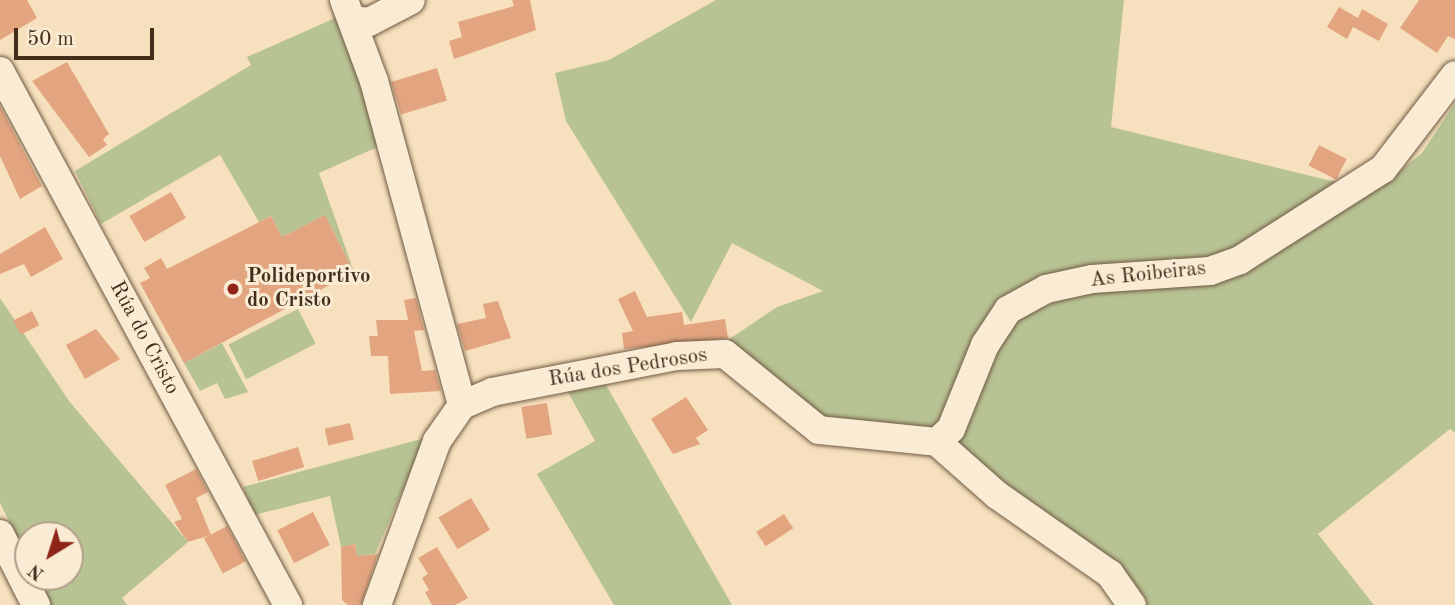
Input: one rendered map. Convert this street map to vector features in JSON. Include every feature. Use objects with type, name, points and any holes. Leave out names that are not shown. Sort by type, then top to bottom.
[{"type":"street","points":[[348,10],[369,22],[411,0]]},
{"type":"street","points":[[348,10],[463,405],[412,494],[377,605]]},
{"type":"street","name":"Rúa do Cristo","points":[[0,71],[288,605]]},
{"type":"street","name":"As Roibeiras","points":[[937,442],[951,429],[985,345],[1009,310],[1046,289],[1092,279],[1210,271],[1240,260],[1383,169],[1455,75]]},
{"type":"street","name":"Rúa dos Pedrosos","points":[[463,405],[492,392],[604,370],[724,354],[819,430],[937,442]]},
{"type":"street","points":[[937,442],[997,495],[1110,574],[1132,605]]},
{"type":"street","points":[[0,534],[36,605]]},
{"type":"green space","points":[[716,0],[1124,0],[1111,127],[1344,184],[1267,236],[1197,262],[1041,282],[935,432],[831,426],[728,340],[777,307],[823,291],[732,243],[691,322],[566,121],[555,73],[609,60]]},
{"type":"green space","points":[[337,11],[382,145],[319,173],[354,272],[325,215],[282,237],[271,216],[259,222],[220,155],[101,224],[75,171],[251,65],[247,57],[333,19]]},
{"type":"green space","points":[[1455,103],[1455,433],[1450,429],[1318,534],[1374,605],[1144,605],[951,445],[1008,324],[1071,294],[1188,285],[1385,183],[1422,153]]},
{"type":"green space","points":[[0,298],[69,401],[188,542],[122,598],[127,605],[51,605],[44,591],[84,591],[84,521],[14,521],[14,531],[0,503]]},
{"type":"green space","points":[[298,309],[316,344],[246,379],[229,344]]},
{"type":"green space","points":[[222,343],[248,392],[225,399],[217,383],[200,391],[184,363]]},
{"type":"green space","points":[[602,378],[732,605],[614,605],[537,474],[595,441],[564,385]]},
{"type":"green space","points":[[425,438],[375,554],[357,556],[355,544],[341,547],[330,496],[254,515],[243,487]]},
{"type":"building","points":[[0,0],[27,0],[37,18],[0,40]]},
{"type":"building","points":[[512,0],[530,0],[536,30],[454,59],[449,41],[462,37],[458,22],[514,6]]},
{"type":"building","points":[[1419,0],[1455,0],[1455,39],[1448,36],[1437,53],[1400,28]]},
{"type":"building","points":[[1339,7],[1358,18],[1362,9],[1388,24],[1379,41],[1353,27],[1347,39],[1327,27]]},
{"type":"building","points":[[67,62],[109,134],[103,139],[107,145],[89,157],[32,81]]},
{"type":"building","points":[[437,68],[447,101],[401,115],[391,82]]},
{"type":"building","points":[[0,106],[42,186],[20,199],[0,156]]},
{"type":"building","points":[[1319,145],[1347,159],[1336,180],[1309,165]]},
{"type":"building","points":[[171,192],[186,218],[144,242],[129,216]]},
{"type":"building","name":"Polideportivo do Cristo","points":[[325,215],[354,272],[184,363],[140,283],[150,278],[144,268],[161,258],[167,269],[271,216],[282,237]]},
{"type":"building","points":[[45,227],[63,259],[31,277],[24,264],[0,274],[0,254]]},
{"type":"building","points":[[635,291],[647,317],[682,312],[684,325],[725,319],[728,338],[624,349],[622,333],[633,331],[618,299]]},
{"type":"building","points":[[416,298],[424,330],[414,331],[422,371],[435,370],[441,391],[390,394],[388,356],[371,356],[369,336],[378,336],[376,320],[408,320],[404,300]]},
{"type":"building","points":[[498,301],[511,338],[465,351],[457,324],[486,318],[483,304]]},
{"type":"building","points":[[32,311],[39,325],[21,335],[13,321]]},
{"type":"building","points":[[96,329],[120,359],[85,379],[66,345]]},
{"type":"building","points":[[686,397],[708,430],[696,438],[700,444],[673,454],[651,419]]},
{"type":"building","points":[[547,403],[552,435],[526,439],[521,407]]},
{"type":"building","points":[[350,423],[354,440],[328,445],[325,429]]},
{"type":"building","points":[[298,447],[304,467],[258,481],[252,461]]},
{"type":"building","points":[[196,469],[208,492],[196,498],[211,535],[188,542],[174,522],[182,519],[165,485]]},
{"type":"building","points":[[471,498],[490,530],[457,549],[438,518]]},
{"type":"building","points":[[313,512],[330,545],[294,563],[277,530]]},
{"type":"building","points":[[784,514],[793,528],[766,546],[756,532]]},
{"type":"building","points":[[227,526],[246,561],[223,574],[204,538]]},
{"type":"building","points":[[355,544],[357,556],[378,554],[361,605],[348,605],[342,600],[341,547]]},
{"type":"building","points":[[437,547],[468,598],[455,605],[432,605],[425,592],[429,590],[422,578],[428,574],[418,558]]},
{"type":"place","name":"Polideportivo do Cristo","points":[[233,289]]}]
